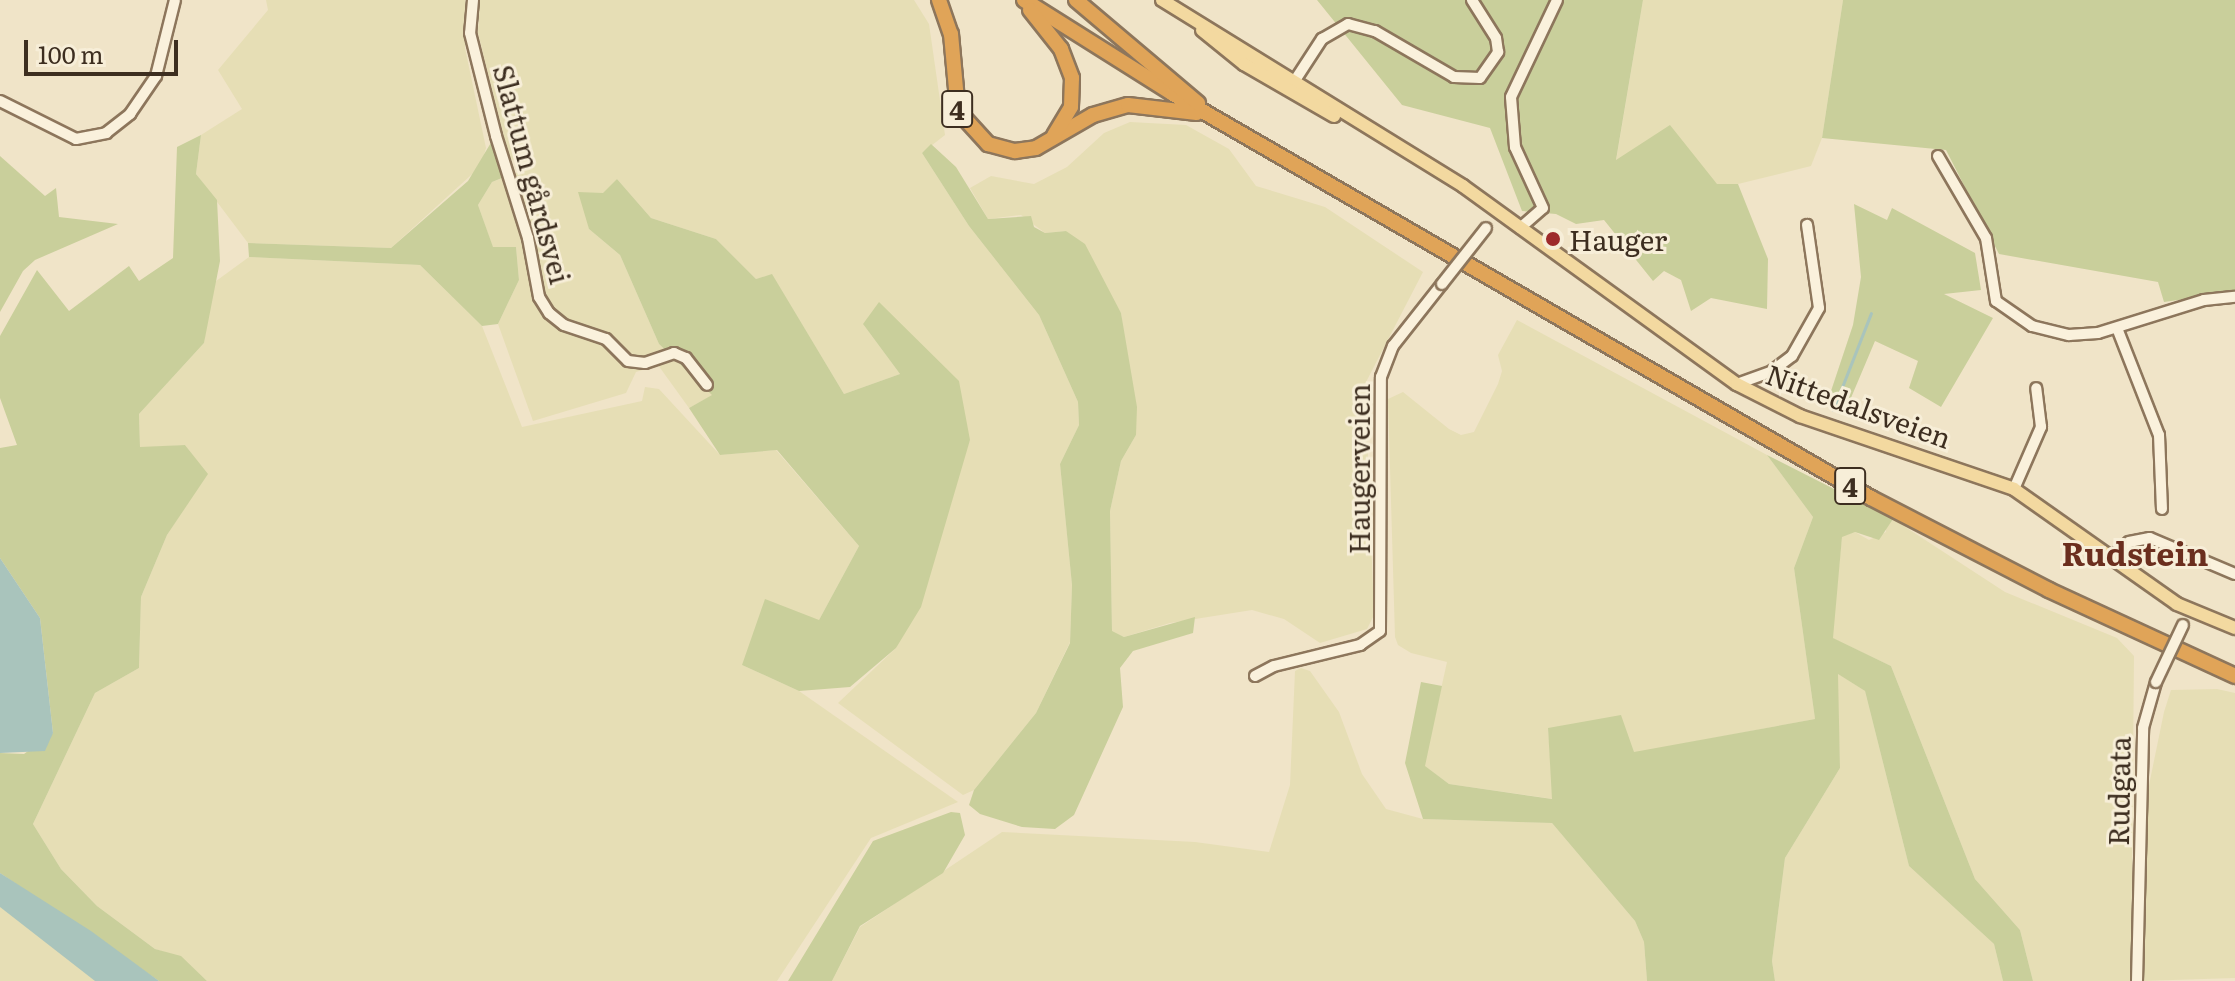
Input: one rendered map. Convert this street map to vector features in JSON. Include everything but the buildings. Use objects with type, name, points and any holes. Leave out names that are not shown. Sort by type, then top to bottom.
[{"type":"highway","name":"4","points":[[939,0],[951,34],[956,106],[967,126],[981,140],[1003,150],[1021,151],[1049,141],[1120,106],[1157,105],[1209,115]]},
{"type":"highway","name":"4","points":[[1024,0],[1061,49],[1072,78],[1068,114],[1049,141]]},
{"type":"highway","name":"4","points":[[1024,0],[1209,115],[1480,268],[1904,515],[2235,676]]},
{"type":"highway","name":"4","points":[[1076,0],[1171,76],[1209,115]]},
{"type":"highway","name":"4","points":[[1480,268],[1521,286],[1919,513],[2235,666]]},
{"type":"main road","name":"Nittedalsveien","points":[[1162,0],[1293,86],[1498,211],[1737,384],[1800,416],[2014,489],[2190,611],[2235,628]]},
{"type":"street","points":[[0,101],[76,139],[106,133],[130,114],[156,76],[175,0]]},
{"type":"street","name":"Slattum gårdsvei","points":[[473,0],[470,33],[528,238],[539,297],[564,325],[606,339],[628,361],[645,363],[674,353],[686,358],[707,385]]},
{"type":"street","points":[[1293,86],[1309,58],[1332,30],[1359,24],[1454,77],[1476,80],[1492,68],[1498,52],[1496,38],[1472,0]]},
{"type":"street","points":[[1520,228],[1543,208],[1515,147],[1511,97],[1557,0]]},
{"type":"street","points":[[1938,156],[1980,224],[1992,288],[2008,313],[2055,334],[2117,328],[2204,300],[2235,297]]},
{"type":"street","name":"Haugerveien","points":[[1255,676],[1274,666],[1360,645],[1380,631],[1381,377],[1393,346],[1498,211]]},
{"type":"street","points":[[1737,384],[1772,371],[1792,356],[1819,308],[1807,225]]},
{"type":"street","points":[[2117,328],[2161,446],[2162,509]]},
{"type":"street","points":[[2014,489],[2041,427],[2036,388]]},
{"type":"street","points":[[2113,556],[2129,542],[2150,538],[2235,574]]},
{"type":"street","name":"Rudgata","points":[[2137,981],[2143,728],[2156,682],[2190,611]]},
{"type":"shaded area","points":[[266,0],[465,0],[465,48],[486,148],[481,166],[391,248],[248,243],[196,174],[201,135],[242,109],[218,70],[268,10]]},
{"type":"shaded area","points":[[480,0],[914,0],[929,24],[945,135],[922,153],[969,226],[1039,315],[1078,402],[1079,425],[1060,464],[1072,585],[1070,642],[1036,713],[974,790],[963,795],[838,703],[896,648],[970,440],[863,324],[900,374],[844,394],[772,275],[756,279],[716,239],[651,218],[617,179],[589,229],[620,255],[659,344],[713,395],[689,408],[658,365],[636,372],[626,393],[533,421],[498,324],[519,280],[516,247],[493,248],[478,205],[492,182],[530,168],[509,158],[478,33]]},
{"type":"shaded area","points":[[1643,0],[1843,0],[1822,138],[1811,166],[1738,184],[1717,184],[1616,161]]},
{"type":"shaded area","points":[[1130,122],[1186,125],[1229,149],[1256,186],[1325,207],[1423,272],[1365,384],[1374,615],[1367,629],[1320,643],[1284,619],[1252,610],[1170,623],[1124,637],[1112,632],[1110,511],[1121,461],[1136,435],[1121,313],[1066,231],[1045,233],[1021,215],[988,219],[970,188],[991,176],[1034,184],[1067,167],[1104,133]]},
{"type":"shaded area","points":[[249,257],[420,265],[482,326],[522,427],[642,401],[645,387],[659,389],[720,455],[776,450],[859,546],[819,620],[742,665],[799,691],[958,802],[871,838],[777,981],[207,981],[181,957],[155,949],[97,906],[61,869],[33,824],[95,693],[139,668],[141,597],[167,535],[207,474],[185,445],[140,448],[139,414],[204,343],[212,284]]},
{"type":"shaded area","points":[[1517,320],[1767,455],[1813,517],[1794,568],[1815,719],[1634,753],[1548,728],[1553,799],[1449,784],[1424,766],[1447,662],[1411,653],[1398,645],[1395,637],[1388,399],[1403,392],[1449,429],[1461,435],[1474,432],[1498,384],[1502,371],[1498,355]]},
{"type":"shaded area","points":[[1893,519],[2005,592],[2117,638],[2134,656],[2131,981],[2033,981],[2020,930],[1975,879],[1891,666],[1832,638],[1842,536],[1855,532],[1869,540],[1886,532],[1886,522]]},
{"type":"shaded area","points":[[1301,668],[1310,671],[1339,712],[1362,774],[1386,809],[1423,819],[1552,823],[1635,921],[1644,942],[1647,981],[832,981],[860,927],[1002,832],[1195,842],[1269,852],[1290,785],[1295,671]]},
{"type":"shaded area","points":[[1837,673],[1865,691],[1909,866],[1994,944],[2003,981],[1775,981],[1772,961],[1785,858],[1840,768]]},
{"type":"shaded area","points":[[2217,689],[2235,693],[2235,978],[2141,981],[2148,790],[2164,712],[2171,690]]},
{"type":"shaded area","points":[[0,906],[110,981],[0,981]]},
{"type":"green space","points":[[1317,0],[1643,0],[1616,160],[1670,125],[1717,184],[1738,184],[1768,259],[1767,309],[1711,298],[1691,311],[1681,280],[1664,271],[1653,281],[1604,220],[1576,224],[1556,214],[1522,211],[1490,128],[1402,105]]},
{"type":"green space","points":[[1843,0],[2235,0],[2235,292],[2164,302],[2158,282],[1999,254],[1946,150],[1822,138]]},
{"type":"green space","points":[[201,135],[196,174],[217,200],[220,261],[204,343],[139,414],[140,447],[185,445],[208,474],[167,535],[141,597],[139,668],[95,693],[33,824],[61,869],[97,906],[155,949],[181,956],[207,981],[159,981],[0,873],[0,753],[24,754],[53,733],[40,618],[0,558],[0,448],[17,445],[0,398],[0,336],[37,270],[69,311],[129,266],[139,281],[173,258],[177,147]]},
{"type":"green space","points":[[492,141],[502,178],[492,182],[478,205],[493,247],[516,247],[519,280],[498,324],[482,326],[420,265],[249,257],[248,243],[391,248],[468,181]]},
{"type":"green space","points":[[931,144],[956,167],[988,219],[1031,216],[1034,227],[1045,233],[1066,231],[1085,244],[1121,313],[1137,407],[1136,435],[1121,461],[1110,511],[1112,631],[1124,637],[1195,617],[1193,633],[1133,651],[1120,668],[1123,707],[1074,815],[1055,829],[1022,827],[980,814],[969,805],[974,790],[1036,713],[1070,643],[1072,585],[1060,464],[1079,425],[1078,402],[1039,315],[969,226],[922,153]]},
{"type":"green space","points":[[0,156],[45,196],[56,188],[59,217],[118,224],[35,260],[23,271],[0,312]]},
{"type":"green space","points":[[617,179],[651,218],[716,239],[756,279],[772,274],[844,394],[900,374],[863,324],[879,302],[959,381],[970,440],[921,607],[896,648],[850,687],[799,691],[742,665],[765,599],[819,620],[859,546],[777,450],[720,455],[689,408],[712,395],[659,344],[620,255],[589,229],[578,192],[603,193]]},
{"type":"green space","points":[[1854,204],[1887,220],[1892,208],[1975,253],[1981,290],[1944,294],[1993,318],[1941,407],[1909,388],[1918,361],[1875,341],[1845,412],[1827,403],[1853,325],[1861,277]]},
{"type":"green space","points":[[1767,455],[1893,519],[1879,540],[1855,532],[1842,537],[1833,638],[1891,666],[1975,879],[2020,930],[2033,981],[2003,981],[1994,944],[1909,866],[1865,691],[1838,674],[1840,768],[1785,858],[1772,961],[1775,981],[1647,981],[1644,942],[1635,921],[1552,823],[1423,819],[1405,763],[1421,682],[1442,686],[1425,766],[1449,784],[1552,799],[1548,728],[1621,715],[1634,752],[1815,719],[1794,568],[1813,517]]},
{"type":"green space","points":[[951,812],[960,813],[965,835],[943,873],[860,926],[832,981],[788,981],[873,841]]},
{"type":"water","points":[[0,558],[40,618],[53,733],[45,751],[0,753]]},
{"type":"water","points":[[0,873],[91,931],[159,981],[95,981],[0,907]]},
{"type":"waterway","points":[[1833,410],[1871,313]]},
{"type":"place","name":"Hauger","points":[[1553,239]]},
{"type":"district","name":"Rudstein","points":[[2135,552]]}]
